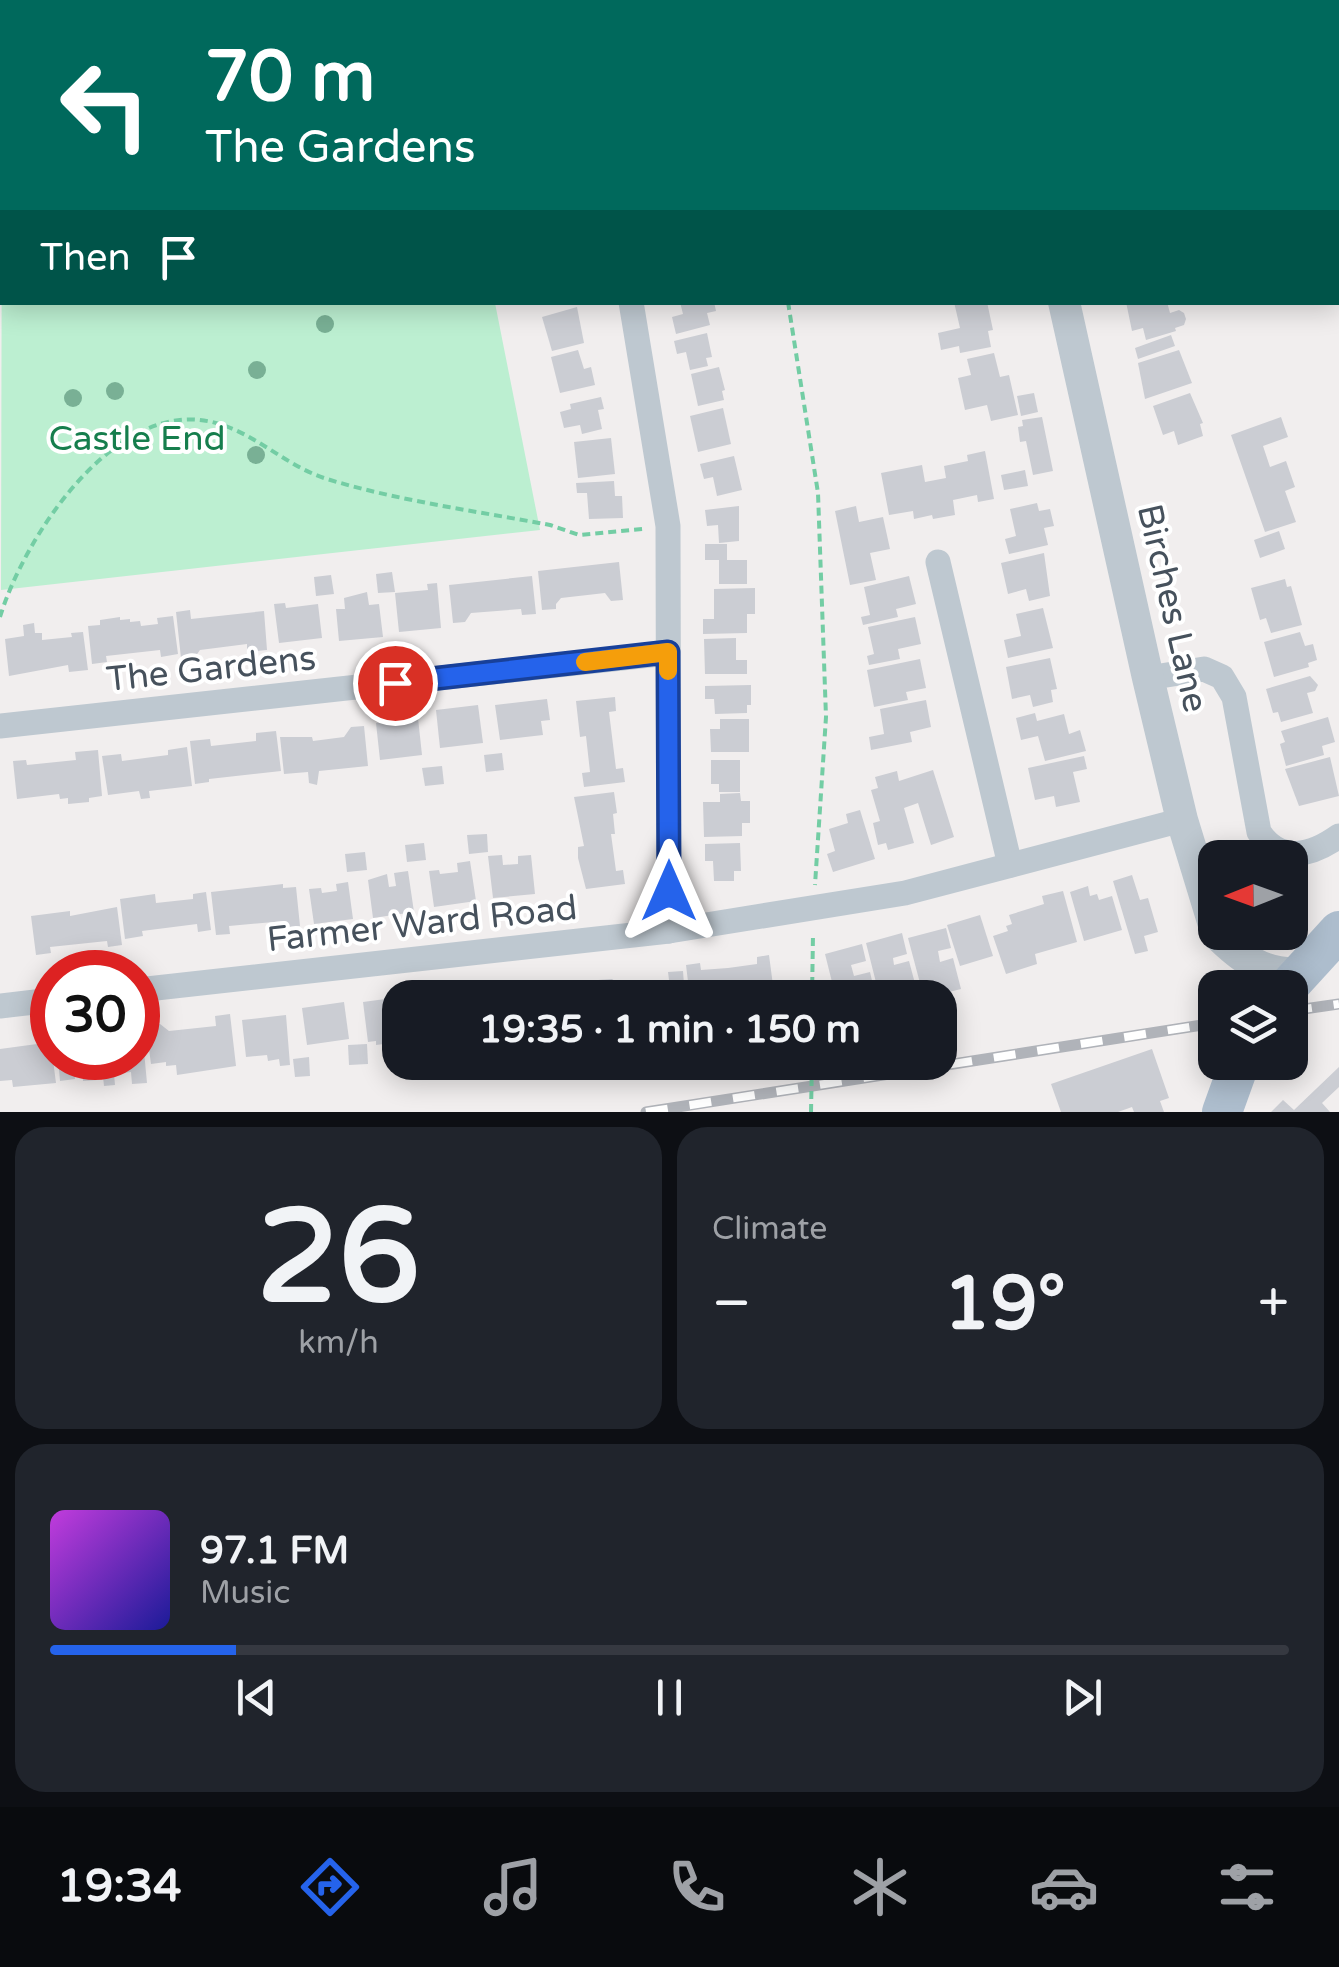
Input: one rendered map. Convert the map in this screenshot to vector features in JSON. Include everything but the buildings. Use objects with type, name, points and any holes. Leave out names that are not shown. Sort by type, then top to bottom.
[{"type":"main road","points":[[1303,970],[1339,931]]},
{"type":"main road","points":[[1222,1112],[1234,1080]]},
{"type":"street","points":[[632,305],[668,526],[669,930]]},
{"type":"street","name":"Birches Lane","points":[[1065,305],[1148,678],[1198,872]]},
{"type":"street","points":[[938,562],[1010,864]]},
{"type":"street","name":"The Gardens","points":[[0,726],[668,652]]},
{"type":"street","points":[[1148,678],[1204,669],[1222,677],[1234,697],[1259,832],[1269,847],[1284,854],[1318,848],[1339,836]]},
{"type":"street","name":"Farmer Ward Road","points":[[160,988],[669,930],[906,893],[1182,820]]},
{"type":"street","points":[[1236,950],[1249,962],[1270,970]]},
{"type":"street","points":[[0,1006],[30,1003]]},
{"type":"path","points":[[788,305],[818,493],[826,717],[812,980]]},
{"type":"path","points":[[0,617],[10,586],[36,537],[74,488],[126,438],[153,424],[209,421],[234,430],[321,478],[550,525],[579,535],[668,526]]},
{"type":"path","points":[[811,1112],[812,1080]]},
{"type":"green space","name":"Castle End","points":[[2,305],[495,305],[540,530],[1,590]]},
{"type":"railway","points":[[1308,1008],[1339,1004]]},
{"type":"railway","points":[[646,1112],[1198,1026]]},
{"type":"slow traffic","points":[[585,662],[668,652],[668,671]]},
{"type":"route","points":[[395,683],[668,652],[669,891]]}]
